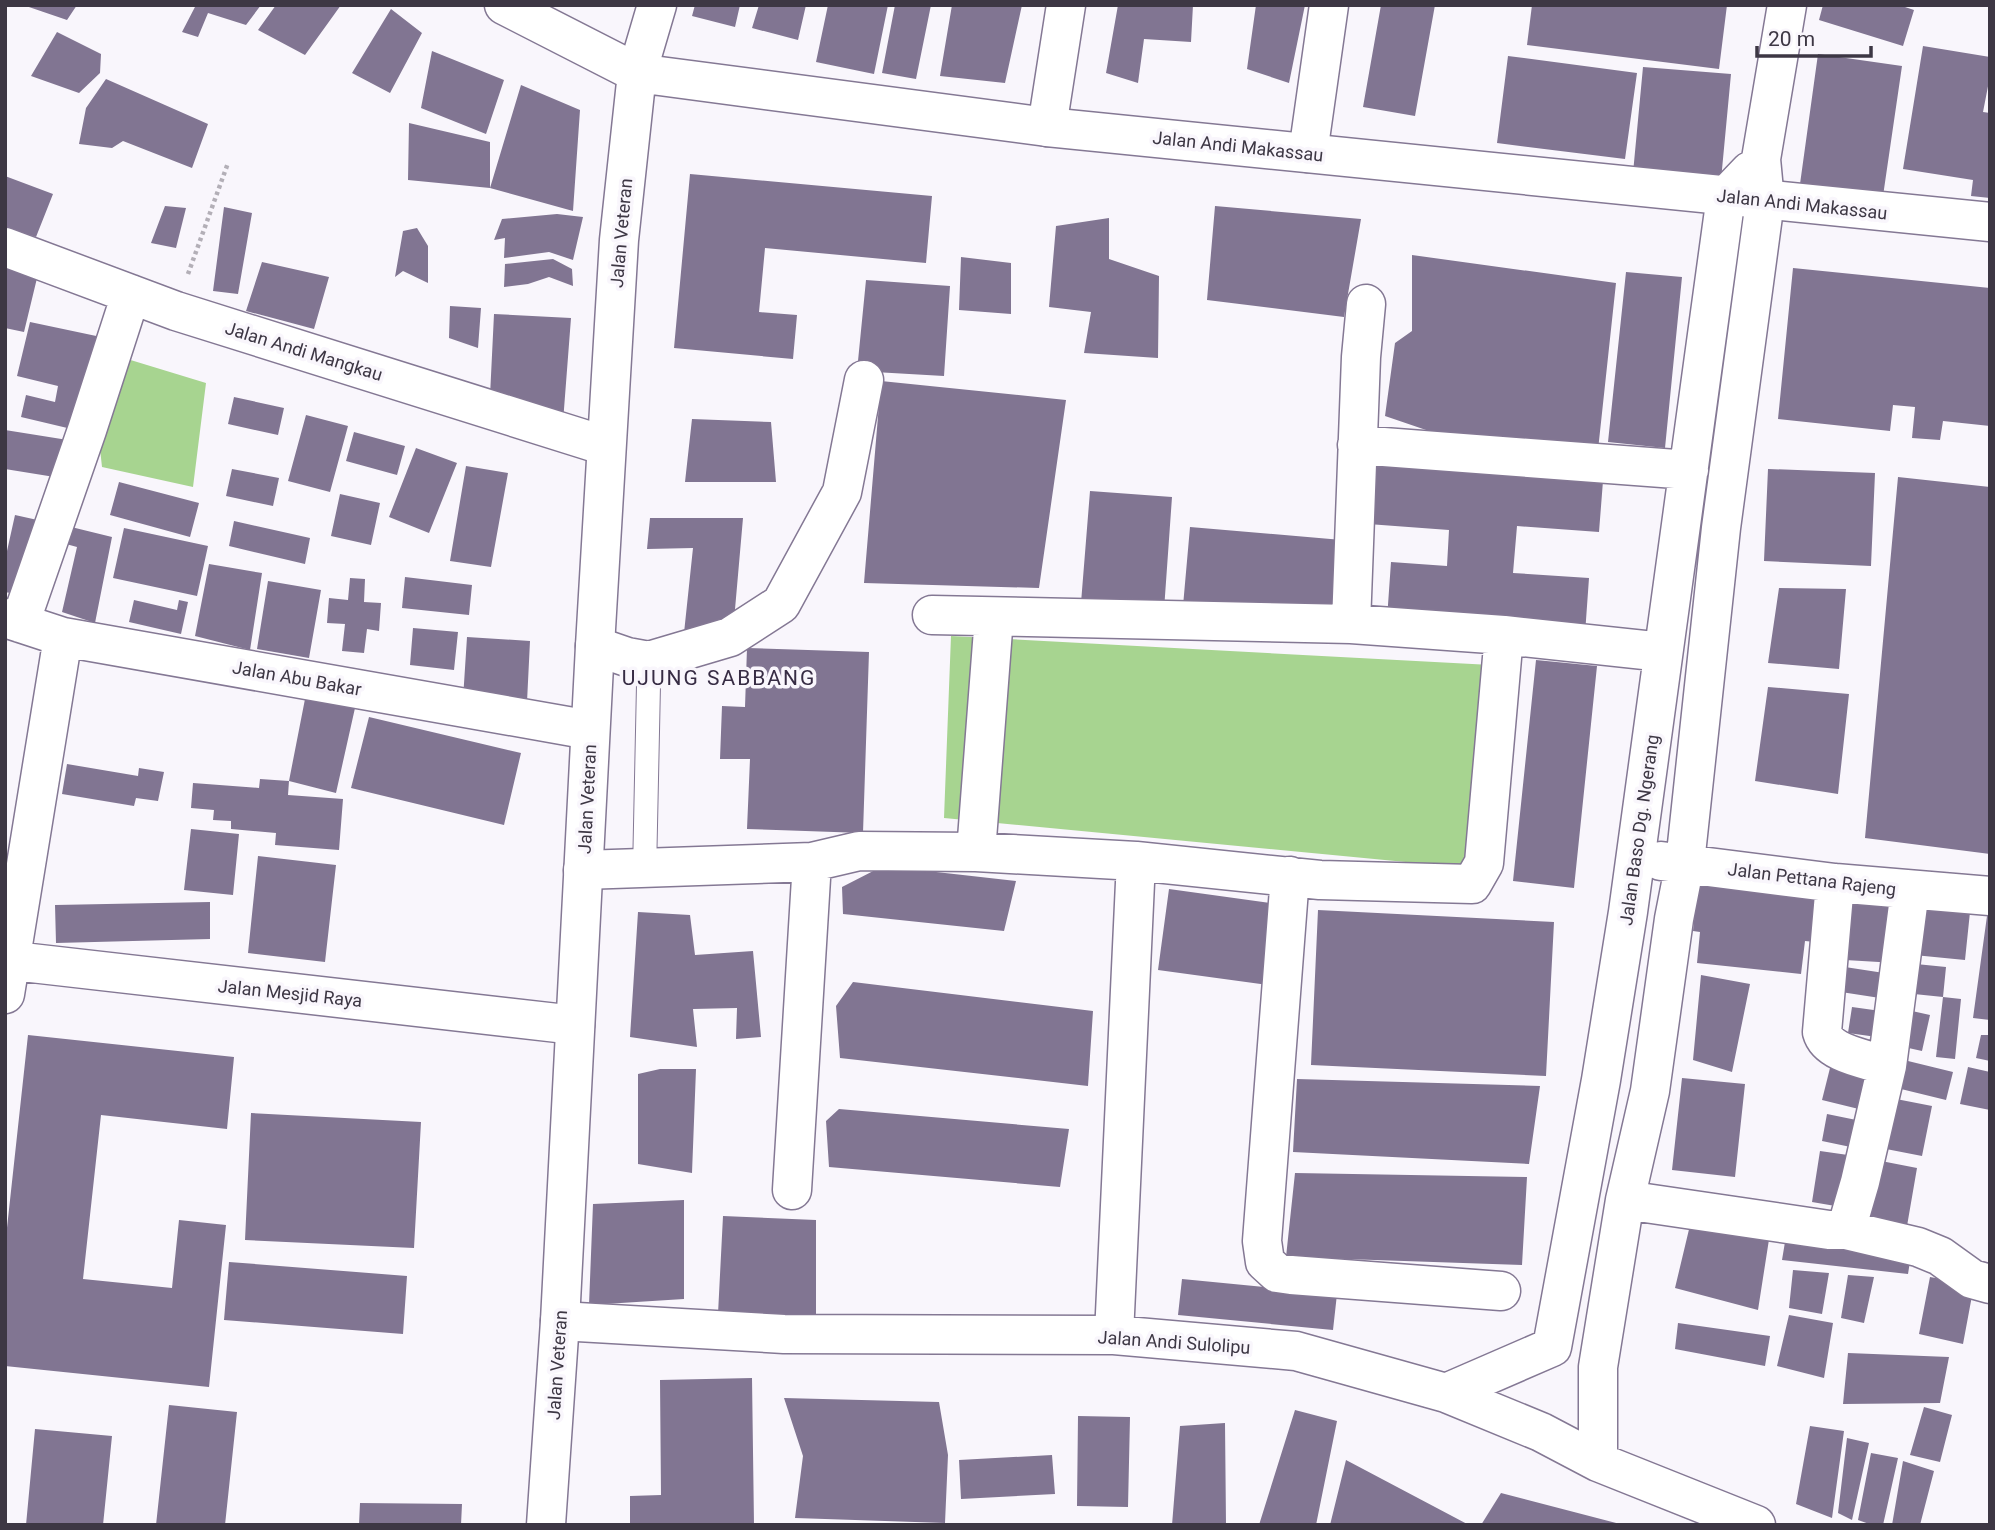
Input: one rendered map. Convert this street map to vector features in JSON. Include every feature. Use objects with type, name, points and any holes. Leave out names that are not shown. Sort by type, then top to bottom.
[{"type":"street","name":"Jalan Andi Makassau","points":[[504,5],[637,73],[1047,127],[1990,222]]},
{"type":"street","name":"Jalan Veteran","points":[[546,1525],[560,1321],[590,730],[619,240],[637,73],[657,5]]},
{"type":"street","points":[[1047,127],[1066,5]]},
{"type":"street","points":[[1308,153],[1329,5]]},
{"type":"street","points":[[1598,1462],[1598,1367],[1625,1200],[1650,1091],[1674,919],[1685,863],[1721,528],[1765,201],[1761,159],[1787,5]]},
{"type":"street","points":[[1726,196],[1761,159]]},
{"type":"street","name":"Jalan Baso Dg. Ngerang","points":[[1552,1347],[1601,1080],[1635,858],[1726,196]]},
{"type":"street","name":"Jalan Andi Mangkau","points":[[5,247],[176,311],[606,446]]},
{"type":"street","points":[[13,621],[87,430],[131,294]]},
{"type":"street","points":[[1351,624],[1361,357],[1366,304]]},
{"type":"street","points":[[595,646],[649,661],[730,638],[782,604],[842,492],[864,380]]},
{"type":"street","points":[[1357,445],[1689,470]]},
{"type":"street","points":[[1681,525],[1721,528]]},
{"type":"street","points":[[932,615],[1351,624],[1504,635],[1663,652]]},
{"type":"street","points":[[976,852],[994,617]]},
{"type":"street","name":"Jalan Abu Bakar","points":[[13,621],[63,637],[590,730]]},
{"type":"street","points":[[583,870],[813,862],[859,851],[976,852],[1136,861],[1320,880],[1472,884],[1484,863],[1504,635]]},
{"type":"street","points":[[7,972],[63,637]]},
{"type":"street","name":"Jalan Pettana Rajeng","points":[[1635,858],[1835,883],[1990,896]]},
{"type":"street","points":[[1114,1335],[1136,861]]},
{"type":"street","points":[[792,1190],[813,862]]},
{"type":"street","points":[[1290,876],[1262,1241],[1265,1262],[1277,1273],[1290,1275],[1501,1291]]},
{"type":"street","points":[[1835,883],[1822,1031],[1824,1039],[1838,1050],[1887,1066]]},
{"type":"street","points":[[1846,1230],[1887,1066],[1910,890]]},
{"type":"street","name":"Jalan Mesjid Raya","points":[[7,972],[575,1025]]},
{"type":"street","points":[[1601,1080],[1650,1091]]},
{"type":"street","points":[[1625,1200],[1829,1230],[1846,1230],[1918,1247],[1940,1256],[1972,1279],[1990,1284]]},
{"type":"street","name":"Jalan Andi Sulolipu","points":[[560,1321],[784,1334],[1114,1335],[1296,1351],[1446,1393],[1541,1432],[1598,1462],[1756,1525]]},
{"type":"street","points":[[1446,1393],[1552,1347],[1577,1351],[1598,1367]]},
{"type":"lane","points":[[645,849],[649,661]]},
{"type":"path","points":[[176,311],[228,163]]},
{"type":"green space","points":[[124,358],[206,383],[193,487],[102,467],[96,412]]},
{"type":"green space","points":[[951,636],[1491,665],[1489,870],[944,818]]},
{"type":"building","points":[[23,5],[77,5],[67,20]]},
{"type":"building","points":[[196,5],[261,5],[246,25],[208,13],[198,37],[182,32]]},
{"type":"building","points":[[276,5],[341,5],[305,55],[258,30]]},
{"type":"building","points":[[695,5],[740,5],[735,27],[692,16]]},
{"type":"building","points":[[759,5],[806,5],[798,40],[752,28]]},
{"type":"building","points":[[828,5],[888,5],[874,74],[816,62]]},
{"type":"building","points":[[895,5],[931,5],[916,79],[882,73]]},
{"type":"building","points":[[952,5],[1022,5],[1005,83],[940,76]]},
{"type":"building","points":[[1118,5],[1193,5],[1191,42],[1144,39],[1138,83],[1106,73]]},
{"type":"building","points":[[1256,5],[1305,5],[1289,83],[1247,69]]},
{"type":"building","points":[[1381,5],[1435,5],[1415,116],[1363,107]]},
{"type":"building","points":[[1532,5],[1727,5],[1719,69],[1527,45]]},
{"type":"building","points":[[1823,5],[1899,5],[1914,10],[1903,46],[1819,20]]},
{"type":"building","points":[[391,9],[422,33],[390,93],[352,73]]},
{"type":"building","points":[[57,32],[101,54],[100,73],[79,93],[31,76]]},
{"type":"building","points":[[1923,46],[1990,57],[1990,76],[1983,112],[1990,113],[1990,198],[1971,196],[1973,180],[1903,169]]},
{"type":"building","points":[[432,51],[504,80],[486,134],[421,108]]},
{"type":"building","points":[[1818,54],[1902,66],[1883,196],[1800,184]]},
{"type":"building","points":[[1508,56],[1637,73],[1625,159],[1497,143]]},
{"type":"building","points":[[1643,67],[1731,74],[1721,180],[1633,173]]},
{"type":"building","points":[[106,79],[208,124],[192,168],[123,141],[112,148],[79,144],[86,108]]},
{"type":"building","points":[[521,85],[580,110],[573,211],[490,188]]},
{"type":"building","points":[[409,123],[490,142],[490,188],[408,180]]},
{"type":"building","points":[[690,174],[932,196],[926,263],[765,248],[759,312],[797,315],[793,359],[674,348]]},
{"type":"building","points":[[5,176],[53,194],[36,237],[5,227]]},
{"type":"building","points":[[165,206],[186,208],[176,248],[151,243]]},
{"type":"building","points":[[1215,206],[1361,219],[1344,317],[1207,300]]},
{"type":"building","points":[[224,207],[252,213],[238,294],[213,291]]},
{"type":"building","points":[[557,214],[583,217],[573,260],[549,252],[504,258],[505,238],[494,240],[502,219]]},
{"type":"building","points":[[1109,218],[1109,259],[1159,276],[1158,358],[1084,353],[1091,312],[1049,307],[1056,226]]},
{"type":"building","points":[[417,228],[428,246],[428,283],[403,271],[395,277],[403,231]]},
{"type":"building","points":[[1412,255],[1616,283],[1598,450],[1429,431],[1385,416],[1395,343],[1412,331]]},
{"type":"building","points":[[961,257],[1011,263],[1011,314],[959,310]]},
{"type":"building","points":[[553,259],[572,269],[573,286],[549,277],[528,284],[504,287],[505,264]]},
{"type":"building","points":[[262,262],[329,277],[314,329],[246,311]]},
{"type":"building","points":[[5,266],[38,274],[24,332],[5,328]]},
{"type":"building","points":[[1793,268],[1990,288],[1990,426],[1943,421],[1940,440],[1912,438],[1915,407],[1893,405],[1890,431],[1778,419]]},
{"type":"building","points":[[1626,272],[1682,277],[1665,448],[1608,442]]},
{"type":"building","points":[[866,280],[950,286],[944,376],[857,371]]},
{"type":"building","points":[[450,306],[481,308],[478,348],[449,338]]},
{"type":"building","points":[[494,314],[571,318],[563,422],[490,396]]},
{"type":"building","points":[[30,322],[101,337],[80,431],[21,417],[26,395],[55,402],[58,386],[17,376]]},
{"type":"building","points":[[881,381],[1066,400],[1039,588],[864,583]]},
{"type":"building","points":[[234,397],[284,408],[278,435],[228,424]]},
{"type":"building","points":[[306,415],[348,426],[330,492],[288,481]]},
{"type":"building","points":[[692,419],[771,422],[776,482],[685,482]]},
{"type":"building","points":[[5,430],[74,441],[67,479],[5,469]]},
{"type":"building","points":[[354,432],[405,446],[397,475],[346,461]]},
{"type":"building","points":[[416,448],[457,463],[429,533],[389,517]]},
{"type":"building","points":[[1374,451],[1604,468],[1599,532],[1517,526],[1513,573],[1589,578],[1585,634],[1387,619],[1391,562],[1447,566],[1449,530],[1368,524]]},
{"type":"building","points":[[466,466],[508,473],[491,567],[450,561]]},
{"type":"building","points":[[232,469],[279,478],[273,506],[226,496]]},
{"type":"building","points":[[1768,469],[1875,473],[1871,566],[1764,561]]},
{"type":"building","points":[[1898,477],[1990,487],[1990,854],[1865,838]]},
{"type":"building","points":[[119,482],[199,503],[190,537],[110,515]]},
{"type":"building","points":[[1090,491],[1172,497],[1164,610],[1081,603]]},
{"type":"building","points":[[340,494],[380,503],[371,545],[331,536]]},
{"type":"building","points":[[15,515],[42,521],[25,596],[5,592],[5,560]]},
{"type":"building","points":[[650,518],[743,518],[733,632],[684,633],[693,548],[647,549]]},
{"type":"building","points":[[234,521],[310,538],[305,564],[229,546]]},
{"type":"building","points":[[59,524],[112,537],[95,623],[62,612],[77,547],[55,541]]},
{"type":"building","points":[[1190,527],[1342,540],[1336,619],[1183,606]]},
{"type":"building","points":[[124,528],[208,546],[197,596],[113,578]]},
{"type":"building","points":[[209,564],[262,573],[250,650],[195,636]]},
{"type":"building","points":[[405,577],[472,585],[469,615],[402,608]]},
{"type":"building","points":[[350,578],[365,579],[364,602],[381,603],[379,631],[367,629],[364,653],[342,651],[345,624],[327,623],[329,598],[348,600]]},
{"type":"building","points":[[268,581],[321,590],[309,658],[257,649]]},
{"type":"building","points":[[1779,588],[1846,589],[1839,669],[1768,663]]},
{"type":"building","points":[[134,600],[177,610],[179,600],[188,602],[181,634],[129,622]]},
{"type":"building","points":[[413,628],[458,632],[454,670],[410,665]]},
{"type":"building","points":[[467,637],[530,641],[527,702],[463,699]]},
{"type":"building","points":[[747,648],[869,652],[863,833],[747,829],[750,759],[720,759],[722,706],[745,707]]},
{"type":"building","points":[[1536,660],[1597,666],[1574,888],[1513,881]]},
{"type":"building","points":[[1768,687],[1849,694],[1838,794],[1755,781]]},
{"type":"building","points":[[305,699],[355,708],[336,793],[289,781]]},
{"type":"building","points":[[369,717],[521,753],[504,825],[351,788]]},
{"type":"building","points":[[67,764],[138,776],[139,768],[164,772],[158,801],[136,798],[134,806],[62,794]]},
{"type":"building","points":[[260,779],[289,781],[288,795],[343,799],[339,850],[275,845],[276,833],[231,829],[231,821],[213,820],[214,810],[191,808],[193,783],[259,788]]},
{"type":"building","points":[[191,829],[239,834],[233,895],[184,890]]},
{"type":"building","points":[[258,856],[336,865],[325,962],[248,953]]},
{"type":"building","points":[[883,866],[1016,881],[1004,931],[843,914],[842,887]]},
{"type":"building","points":[[1698,882],[1831,894],[1826,943],[1805,941],[1801,974],[1697,963],[1700,932],[1693,931]]},
{"type":"building","points":[[1169,889],[1278,904],[1268,985],[1158,970]]},
{"type":"building","points":[[210,902],[210,939],[56,943],[55,905]]},
{"type":"building","points":[[1849,903],[1900,906],[1896,963],[1845,960]]},
{"type":"building","points":[[1919,907],[1970,912],[1965,960],[1914,955]]},
{"type":"building","points":[[1318,910],[1554,922],[1546,1076],[1311,1065]]},
{"type":"building","points":[[638,912],[690,915],[695,955],[753,951],[761,1037],[736,1039],[737,1008],[693,1009],[697,1047],[630,1037]]},
{"type":"building","points":[[1987,916],[1990,916],[1990,1020],[1973,1018]]},
{"type":"building","points":[[1916,964],[1946,967],[1943,997],[1914,994]]},
{"type":"building","points":[[1845,967],[1897,975],[1893,1000],[1841,992]]},
{"type":"building","points":[[1701,975],[1750,984],[1732,1072],[1693,1060]]},
{"type":"building","points":[[853,982],[1093,1011],[1088,1086],[840,1058],[836,1006]]},
{"type":"building","points":[[1943,997],[1961,999],[1955,1059],[1936,1057]]},
{"type":"building","points":[[1852,1007],[1888,1012],[1884,1038],[1848,1033]]},
{"type":"building","points":[[1912,1011],[1930,1015],[1922,1051],[1904,1047]]},
{"type":"building","points":[[28,1035],[234,1057],[227,1129],[101,1115],[83,1279],[172,1288],[179,1220],[226,1225],[209,1387],[5,1366],[5,1246]]},
{"type":"building","points":[[1981,1035],[1990,1035],[1990,1061],[1976,1058]]},
{"type":"building","points":[[1833,1056],[1881,1067],[1871,1112],[1822,1100]]},
{"type":"building","points":[[1908,1061],[1953,1072],[1946,1100],[1901,1089]]},
{"type":"building","points":[[1968,1067],[1990,1072],[1990,1110],[1960,1104]]},
{"type":"building","points":[[660,1069],[696,1069],[692,1173],[638,1164],[638,1074]]},
{"type":"building","points":[[1682,1078],[1745,1084],[1735,1177],[1672,1170]]},
{"type":"building","points":[[1297,1079],[1540,1086],[1529,1164],[1293,1152]]},
{"type":"building","points":[[1891,1098],[1932,1106],[1922,1156],[1881,1148]]},
{"type":"building","points":[[839,1109],[1069,1129],[1060,1187],[829,1167],[826,1121]]},
{"type":"building","points":[[251,1113],[421,1122],[414,1248],[245,1240]]},
{"type":"building","points":[[1827,1114],[1871,1123],[1865,1150],[1822,1141]]},
{"type":"building","points":[[1820,1151],[1855,1156],[1847,1208],[1812,1202]]},
{"type":"building","points":[[1876,1160],[1917,1168],[1907,1226],[1865,1219]]},
{"type":"building","points":[[1295,1173],[1527,1177],[1522,1265],[1286,1257]]},
{"type":"building","points":[[684,1200],[684,1299],[589,1305],[593,1204]]},
{"type":"building","points":[[723,1216],[816,1220],[816,1314],[718,1314]]},
{"type":"building","points":[[1691,1221],[1770,1233],[1758,1310],[1675,1288]]},
{"type":"building","points":[[1787,1230],[1912,1249],[1908,1274],[1782,1260]]},
{"type":"building","points":[[229,1262],[407,1276],[403,1334],[224,1320]]},
{"type":"building","points":[[1793,1270],[1829,1273],[1822,1314],[1789,1308]]},
{"type":"building","points":[[1848,1275],[1874,1277],[1864,1323],[1841,1318]]},
{"type":"building","points":[[1930,1277],[1974,1285],[1963,1344],[1919,1334]]},
{"type":"building","points":[[1182,1279],[1337,1294],[1333,1330],[1178,1315]]},
{"type":"building","points":[[1789,1315],[1833,1323],[1824,1378],[1777,1366]]},
{"type":"building","points":[[1678,1323],[1770,1336],[1765,1366],[1675,1349]]},
{"type":"building","points":[[1848,1353],[1949,1357],[1940,1403],[1843,1404]]},
{"type":"building","points":[[752,1378],[754,1525],[630,1525],[630,1496],[661,1495],[660,1380]]},
{"type":"building","points":[[784,1398],[939,1402],[948,1455],[945,1523],[795,1518],[803,1456]]},
{"type":"building","points":[[169,1405],[237,1412],[225,1525],[156,1525]]},
{"type":"building","points":[[1924,1407],[1952,1415],[1940,1462],[1910,1455]]},
{"type":"building","points":[[1295,1410],[1337,1421],[1316,1525],[1259,1525]]},
{"type":"building","points":[[1078,1416],[1130,1417],[1128,1507],[1077,1506]]},
{"type":"building","points":[[1225,1423],[1226,1525],[1172,1525],[1180,1426]]},
{"type":"building","points":[[1810,1426],[1844,1431],[1832,1518],[1796,1504]]},
{"type":"building","points":[[35,1429],[112,1436],[103,1525],[26,1525]]},
{"type":"building","points":[[1847,1438],[1869,1443],[1852,1520],[1838,1513]]},
{"type":"building","points":[[1871,1453],[1898,1458],[1883,1525],[1872,1525],[1858,1520]]},
{"type":"building","points":[[1052,1455],[1055,1494],[961,1499],[959,1460]]},
{"type":"building","points":[[1346,1460],[1469,1525],[1330,1525]]},
{"type":"building","points":[[1903,1461],[1934,1471],[1920,1525],[1892,1525]]},
{"type":"building","points":[[1501,1493],[1620,1524],[1620,1525],[1481,1525]]},
{"type":"building","points":[[360,1503],[462,1504],[461,1525],[359,1525]]},
{"type":"district","name":"UJUNG SABBANG","points":[[719,678]]}]
